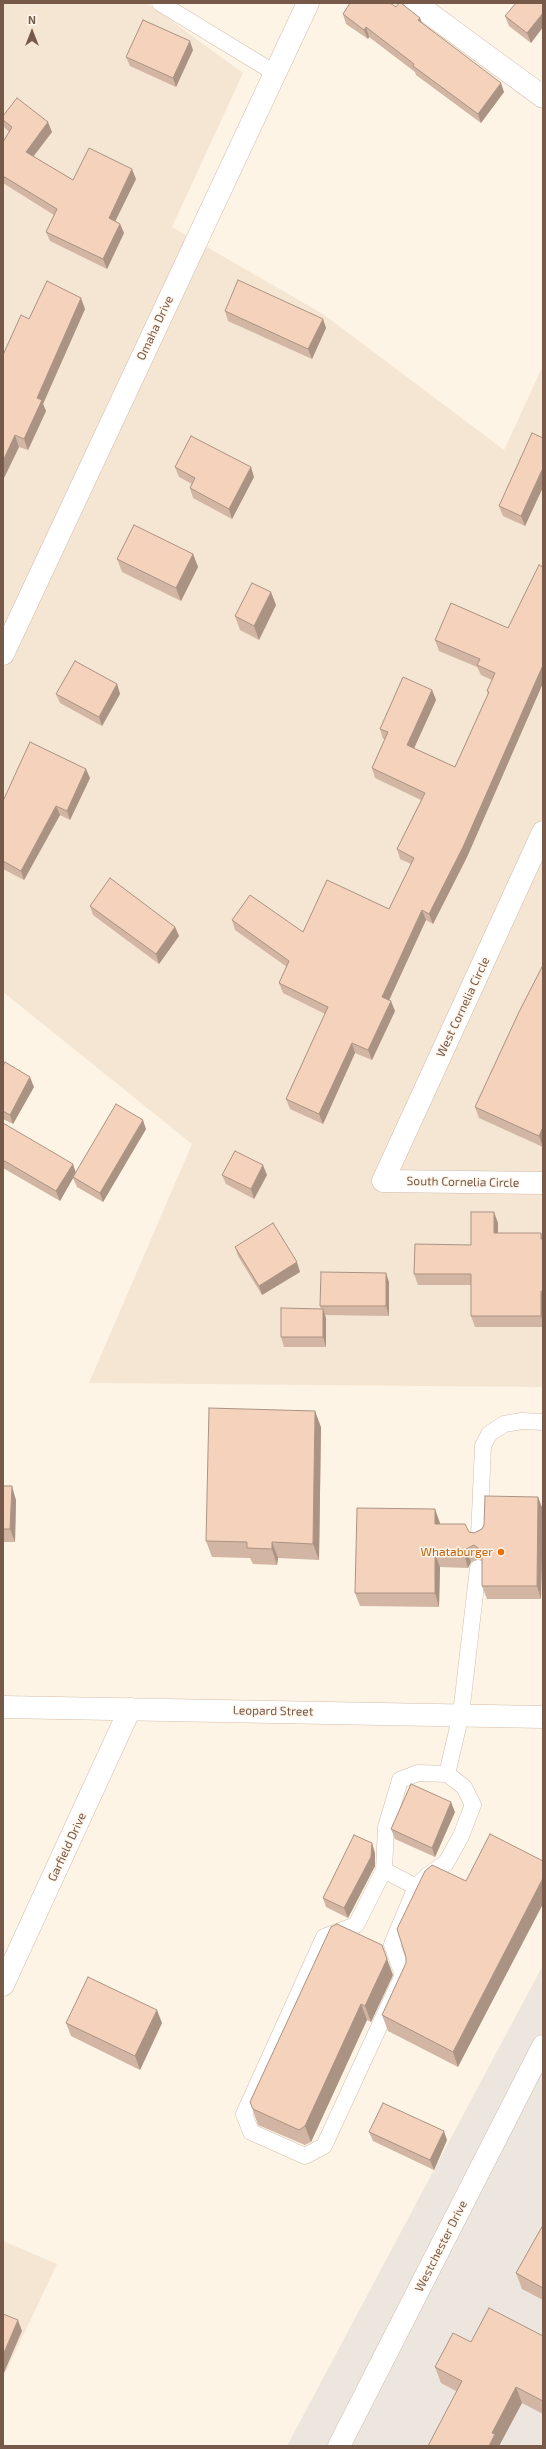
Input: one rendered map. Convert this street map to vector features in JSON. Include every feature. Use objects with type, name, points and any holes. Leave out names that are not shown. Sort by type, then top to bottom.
[{"type":"street","name":"Omaha Drive","points":[[3,654],[308,3]]},
{"type":"street","points":[[415,3],[543,97]]},
{"type":"street","name":"West Cornelia Circle","points":[[383,1181],[543,832]]},
{"type":"street","name":"South Cornelia Circle","points":[[383,1181],[543,1183]]},
{"type":"street","name":"Leopard Street","points":[[3,1707],[461,1714],[543,1717]]},
{"type":"street","name":"Garfield Drive","points":[[3,1985],[130,1709]]},
{"type":"street","name":"Westchester Drive","points":[[339,2446],[543,2046]]},
{"type":"lane","points":[[160,3],[275,73]]},
{"type":"lane","points":[[479,1537],[482,1446],[489,1434],[504,1424],[522,1421],[543,1422]]},
{"type":"lane","points":[[447,1774],[461,1714],[478,1568]]},
{"type":"lane","points":[[418,1773],[447,1774],[464,1787],[473,1805],[461,1836],[446,1862],[428,1875],[416,1887],[392,1944],[403,1975],[324,2146],[304,2156],[251,2132],[244,2114],[324,1937],[356,1925],[384,1870],[386,1827],[400,1780],[418,1773]]},
{"type":"lane","points":[[384,1870],[416,1887]]},
{"type":"shaded area","points":[[3,3],[147,3],[243,73],[172,227],[323,314],[504,450],[543,366],[543,1387],[89,1383],[192,1144],[3,992]]},
{"type":"shaded area","points":[[543,1965],[543,2446],[287,2446]]},
{"type":"shaded area","points":[[3,2241],[57,2264],[3,2378]]},
{"type":"building","points":[[350,3],[390,3],[396,7],[399,3],[401,3],[420,18],[418,20],[501,83],[478,114],[413,66],[414,64],[366,27],[364,30],[343,14]]},
{"type":"building","points":[[516,3],[543,3],[543,13],[527,33],[505,16]]},
{"type":"building","points":[[143,20],[190,41],[173,78],[126,57]]},
{"type":"building","points":[[17,98],[48,122],[26,152],[73,180],[89,148],[132,169],[109,218],[120,224],[103,259],[46,232],[57,209],[3,176],[3,142],[12,127],[3,120],[3,116]]},
{"type":"building","points":[[238,280],[323,319],[308,349],[225,311]]},
{"type":"building","points":[[47,281],[81,298],[37,398],[42,400],[24,439],[15,435],[3,461],[3,355],[21,315],[29,319]]},
{"type":"building","points":[[532,433],[543,438],[543,470],[521,516],[499,506]]},
{"type":"building","points":[[191,436],[251,467],[229,509],[190,488],[195,478],[175,467]]},
{"type":"building","points":[[134,525],[193,554],[176,588],[117,559]]},
{"type":"building","points":[[539,565],[543,567],[543,665],[463,847],[429,914],[422,910],[382,997],[391,1001],[368,1050],[352,1043],[319,1114],[286,1099],[328,1007],[279,983],[289,961],[232,920],[250,895],[303,932],[327,880],[389,909],[414,858],[397,849],[425,793],[372,768],[388,732],[380,729],[403,677],[432,690],[407,745],[455,767],[489,692],[487,691],[495,673],[477,665],[480,659],[435,640],[451,603],[508,628]]},
{"type":"building","points":[[252,583],[271,592],[254,626],[235,616]]},
{"type":"building","points":[[75,661],[117,684],[99,717],[56,694]]},
{"type":"building","points":[[30,742],[86,769],[67,811],[56,806],[21,871],[3,861],[3,801]]},
{"type":"building","points":[[110,878],[175,927],[156,954],[90,906]]},
{"type":"building","points":[[543,965],[543,1127],[539,1136],[475,1107],[519,1012]]},
{"type":"building","points":[[5,1062],[30,1077],[10,1115],[3,1111],[3,1066]]},
{"type":"building","points":[[116,1104],[143,1120],[100,1193],[73,1177]]},
{"type":"building","points":[[3,1123],[73,1164],[56,1191],[3,1160]]},
{"type":"building","points":[[235,1151],[263,1165],[251,1189],[222,1175]]},
{"type":"building","points":[[471,1212],[494,1212],[494,1233],[541,1233],[541,1239],[543,1239],[543,1291],[541,1291],[541,1316],[471,1316],[471,1274],[414,1274],[415,1244],[471,1245]]},
{"type":"building","points":[[273,1223],[297,1262],[259,1286],[235,1247]]},
{"type":"building","points":[[321,1272],[386,1273],[386,1306],[320,1306]]},
{"type":"building","points":[[281,1308],[323,1309],[323,1337],[281,1337]]},
{"type":"building","points":[[209,1408],[315,1411],[313,1544],[272,1542],[272,1549],[247,1548],[247,1542],[206,1541]]},
{"type":"building","points":[[3,1486],[12,1486],[10,1529],[3,1529]]},
{"type":"building","points":[[485,1496],[538,1497],[537,1586],[482,1586],[482,1551],[474,1545],[466,1549],[464,1554],[435,1554],[435,1593],[355,1593],[357,1508],[435,1509],[435,1524],[465,1524],[469,1532],[474,1533],[482,1529],[484,1525]]},
{"type":"building","points":[[411,1784],[451,1802],[432,1848],[391,1829]]},
{"type":"building","points":[[490,1834],[543,1861],[543,1878],[453,2052],[382,2015],[406,1963],[406,1957],[397,1929],[425,1871],[432,1865],[466,1881]]},
{"type":"building","points":[[354,1835],[372,1843],[371,1857],[344,1908],[323,1898]]},
{"type":"building","points":[[337,1924],[382,1945],[387,1959],[365,2006],[361,2004],[305,2126],[299,2130],[253,2109],[250,2102],[331,1927]]},
{"type":"building","points":[[88,1977],[157,2010],[135,2056],[66,2023]]},
{"type":"building","points":[[383,2103],[444,2131],[430,2160],[369,2132]]},
{"type":"building","points":[[543,2225],[543,2288],[516,2273]]},
{"type":"building","points":[[489,2308],[543,2336],[543,2401],[516,2387],[492,2433],[495,2434],[489,2446],[428,2446],[462,2381],[435,2367],[453,2333],[471,2342]]},
{"type":"building","points":[[3,2314],[18,2320],[3,2355]]},
{"type":"place","name":"Whataburger","points":[[501,1552]]}]
